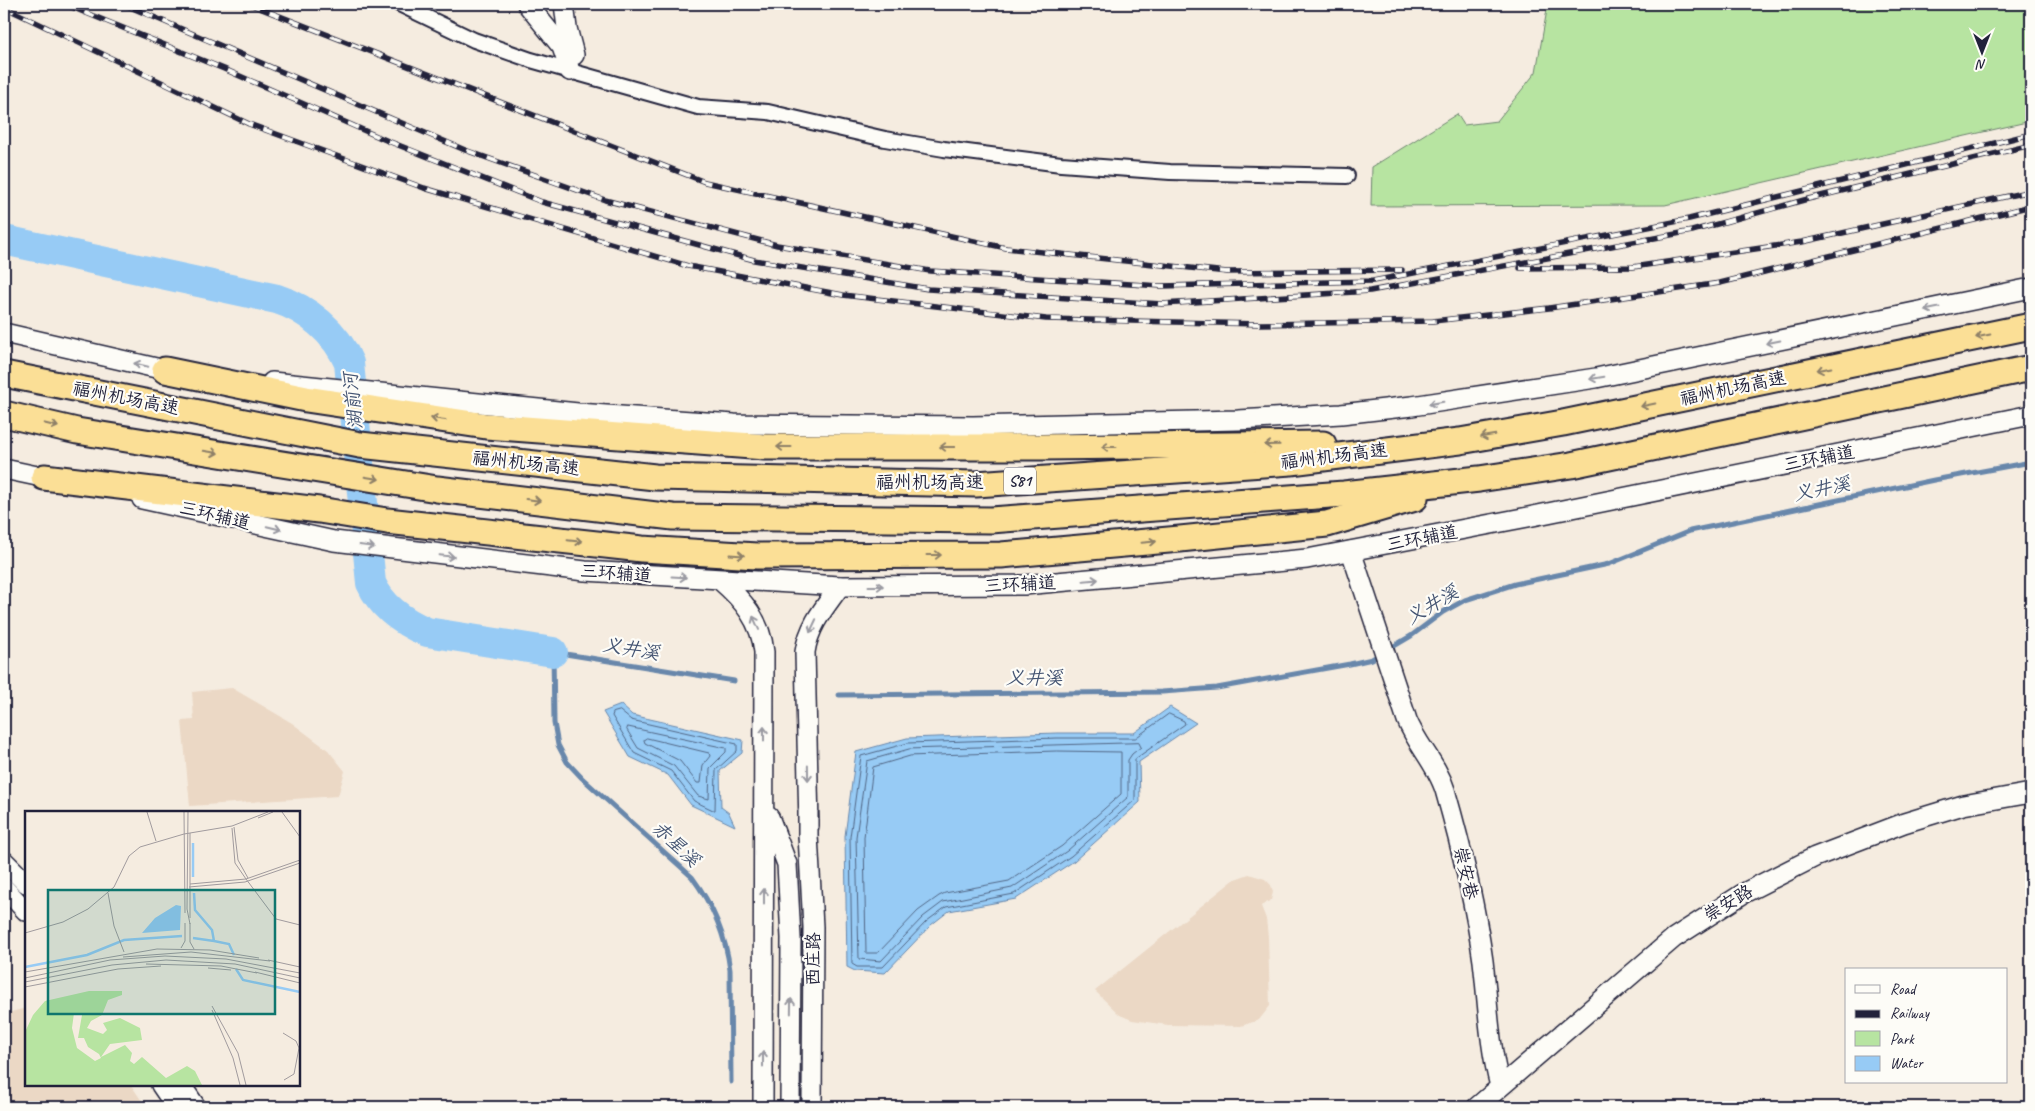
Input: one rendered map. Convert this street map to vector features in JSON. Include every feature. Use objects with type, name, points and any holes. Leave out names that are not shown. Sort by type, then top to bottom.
[{"type":"highway","name":"福州机场高速","points":[[4,374],[360,445],[655,477],[976,484],[1291,462],[1460,441],[1563,423],[2031,326]]},
{"type":"highway","name":"福州机场高速","points":[[4,414],[77,431],[428,487],[673,518],[991,520],[1344,494],[1480,479],[1570,465],[2031,368]]},
{"type":"highway","points":[[165,370],[376,402],[486,426],[765,447],[1238,446],[1460,441]]},
{"type":"highway","points":[[44,477],[319,510],[386,521],[642,548],[757,556],[1001,554],[1327,524],[1480,479]]},
{"type":"main road","points":[[527,4],[557,39],[575,72]]},
{"type":"main road","points":[[564,4],[575,72]]},
{"type":"main road","points":[[376,402],[734,424],[858,426],[1091,424],[1322,416],[1412,406],[1596,378],[2031,288]]},
{"type":"main road","points":[[4,333],[165,370]]},
{"type":"main road","name":"三环辅道","points":[[4,468],[334,542],[399,550],[585,572],[840,586],[983,586],[1060,583],[1307,560],[1528,518],[2031,415]]},
{"type":"main road","name":"崇安巷","points":[[1351,551],[1410,730],[1438,772],[1444,788],[1468,878],[1479,936],[1494,1061],[1500,1086]]},
{"type":"main road","points":[[720,580],[736,594],[754,617],[763,641],[763,1107]]},
{"type":"main road","name":"西庄路","points":[[812,1107],[813,927],[808,835],[806,652],[810,632],[823,608],[840,586]]},
{"type":"main road","name":"崇安路","points":[[1477,1107],[1674,938],[1719,908],[1759,885],[1816,857],[1904,823],[1963,805],[2031,793]]},
{"type":"main road","points":[[764,806],[787,864],[791,938],[790,1107]]},
{"type":"main road","points":[[4,861],[25,882]]},
{"type":"main road","points":[[4,888],[25,910]]},
{"type":"main road","points":[[162,1086],[176,1107]]},
{"type":"main road","points":[[182,1086],[196,1107]]},
{"type":"street","points":[[399,4],[474,40],[531,60],[698,107],[784,115],[885,139],[944,149],[1061,164],[1136,170],[1347,176]]},
{"type":"shaded area","points":[[232,688],[292,723],[328,750],[345,771],[338,796],[190,806],[182,721],[194,720],[192,692]]},
{"type":"shaded area","points":[[1249,874],[1265,879],[1271,885],[1273,892],[1271,900],[1261,906],[1266,919],[1268,937],[1270,1006],[1259,1020],[1241,1026],[1168,1025],[1132,1020],[1120,1015],[1095,991],[1235,879]]},
{"type":"shaded area","points":[[25,1008],[25,1086],[132,1086],[146,1107],[4,1107],[4,1014]]},
{"type":"green space","points":[[1548,4],[1786,4],[1806,9],[1808,4],[2031,4],[2031,121],[1665,205],[1371,206],[1372,167],[1457,114],[1464,125],[1497,121],[1536,72]]},
{"type":"water","points":[[621,705],[632,715],[743,740],[742,753],[720,771],[721,807],[729,813],[735,826],[691,805],[668,775],[630,757],[603,712]]},
{"type":"water","points":[[1170,707],[1196,723],[1139,762],[1140,802],[1074,861],[1016,899],[949,911],[931,925],[885,973],[855,971],[847,967],[845,836],[856,752],[907,738],[1057,733],[1134,733]]},
{"type":"waterway","name":"湖前河","points":[[4,240],[277,299],[310,315],[337,341],[349,363],[371,583],[381,600],[402,619],[427,632],[553,652]]},
{"type":"waterway","name":"义井溪","points":[[839,695],[1162,692],[1217,688],[1350,664],[1372,659],[1411,636],[1443,612],[1465,600],[1515,584],[1609,564],[1690,531],[1934,480],[2031,462]]},
{"type":"waterway","name":"赤星溪","points":[[731,1082],[730,970],[725,945],[717,921],[706,898],[692,877],[582,778],[567,762],[558,745],[554,723],[553,652],[734,681]]},
{"type":"railway","points":[[64,4],[224,69],[388,141],[542,202],[754,260],[928,289],[1162,304],[1370,291],[1692,231],[1804,200],[2031,145]]},
{"type":"railway","points":[[123,4],[465,150],[605,200],[777,245],[930,271],[1161,286],[1373,281],[1689,219],[2031,134]]},
{"type":"railway","points":[[249,4],[705,182],[1006,248],[1227,272],[1402,270]]},
{"type":"railway","points":[[4,7],[249,124],[424,188],[688,266],[843,295],[1046,319],[1260,324],[1433,321],[1549,308],[1720,283],[2031,206]]},
{"type":"railway","points":[[1520,268],[1633,267],[1802,242],[2031,191]]}]
